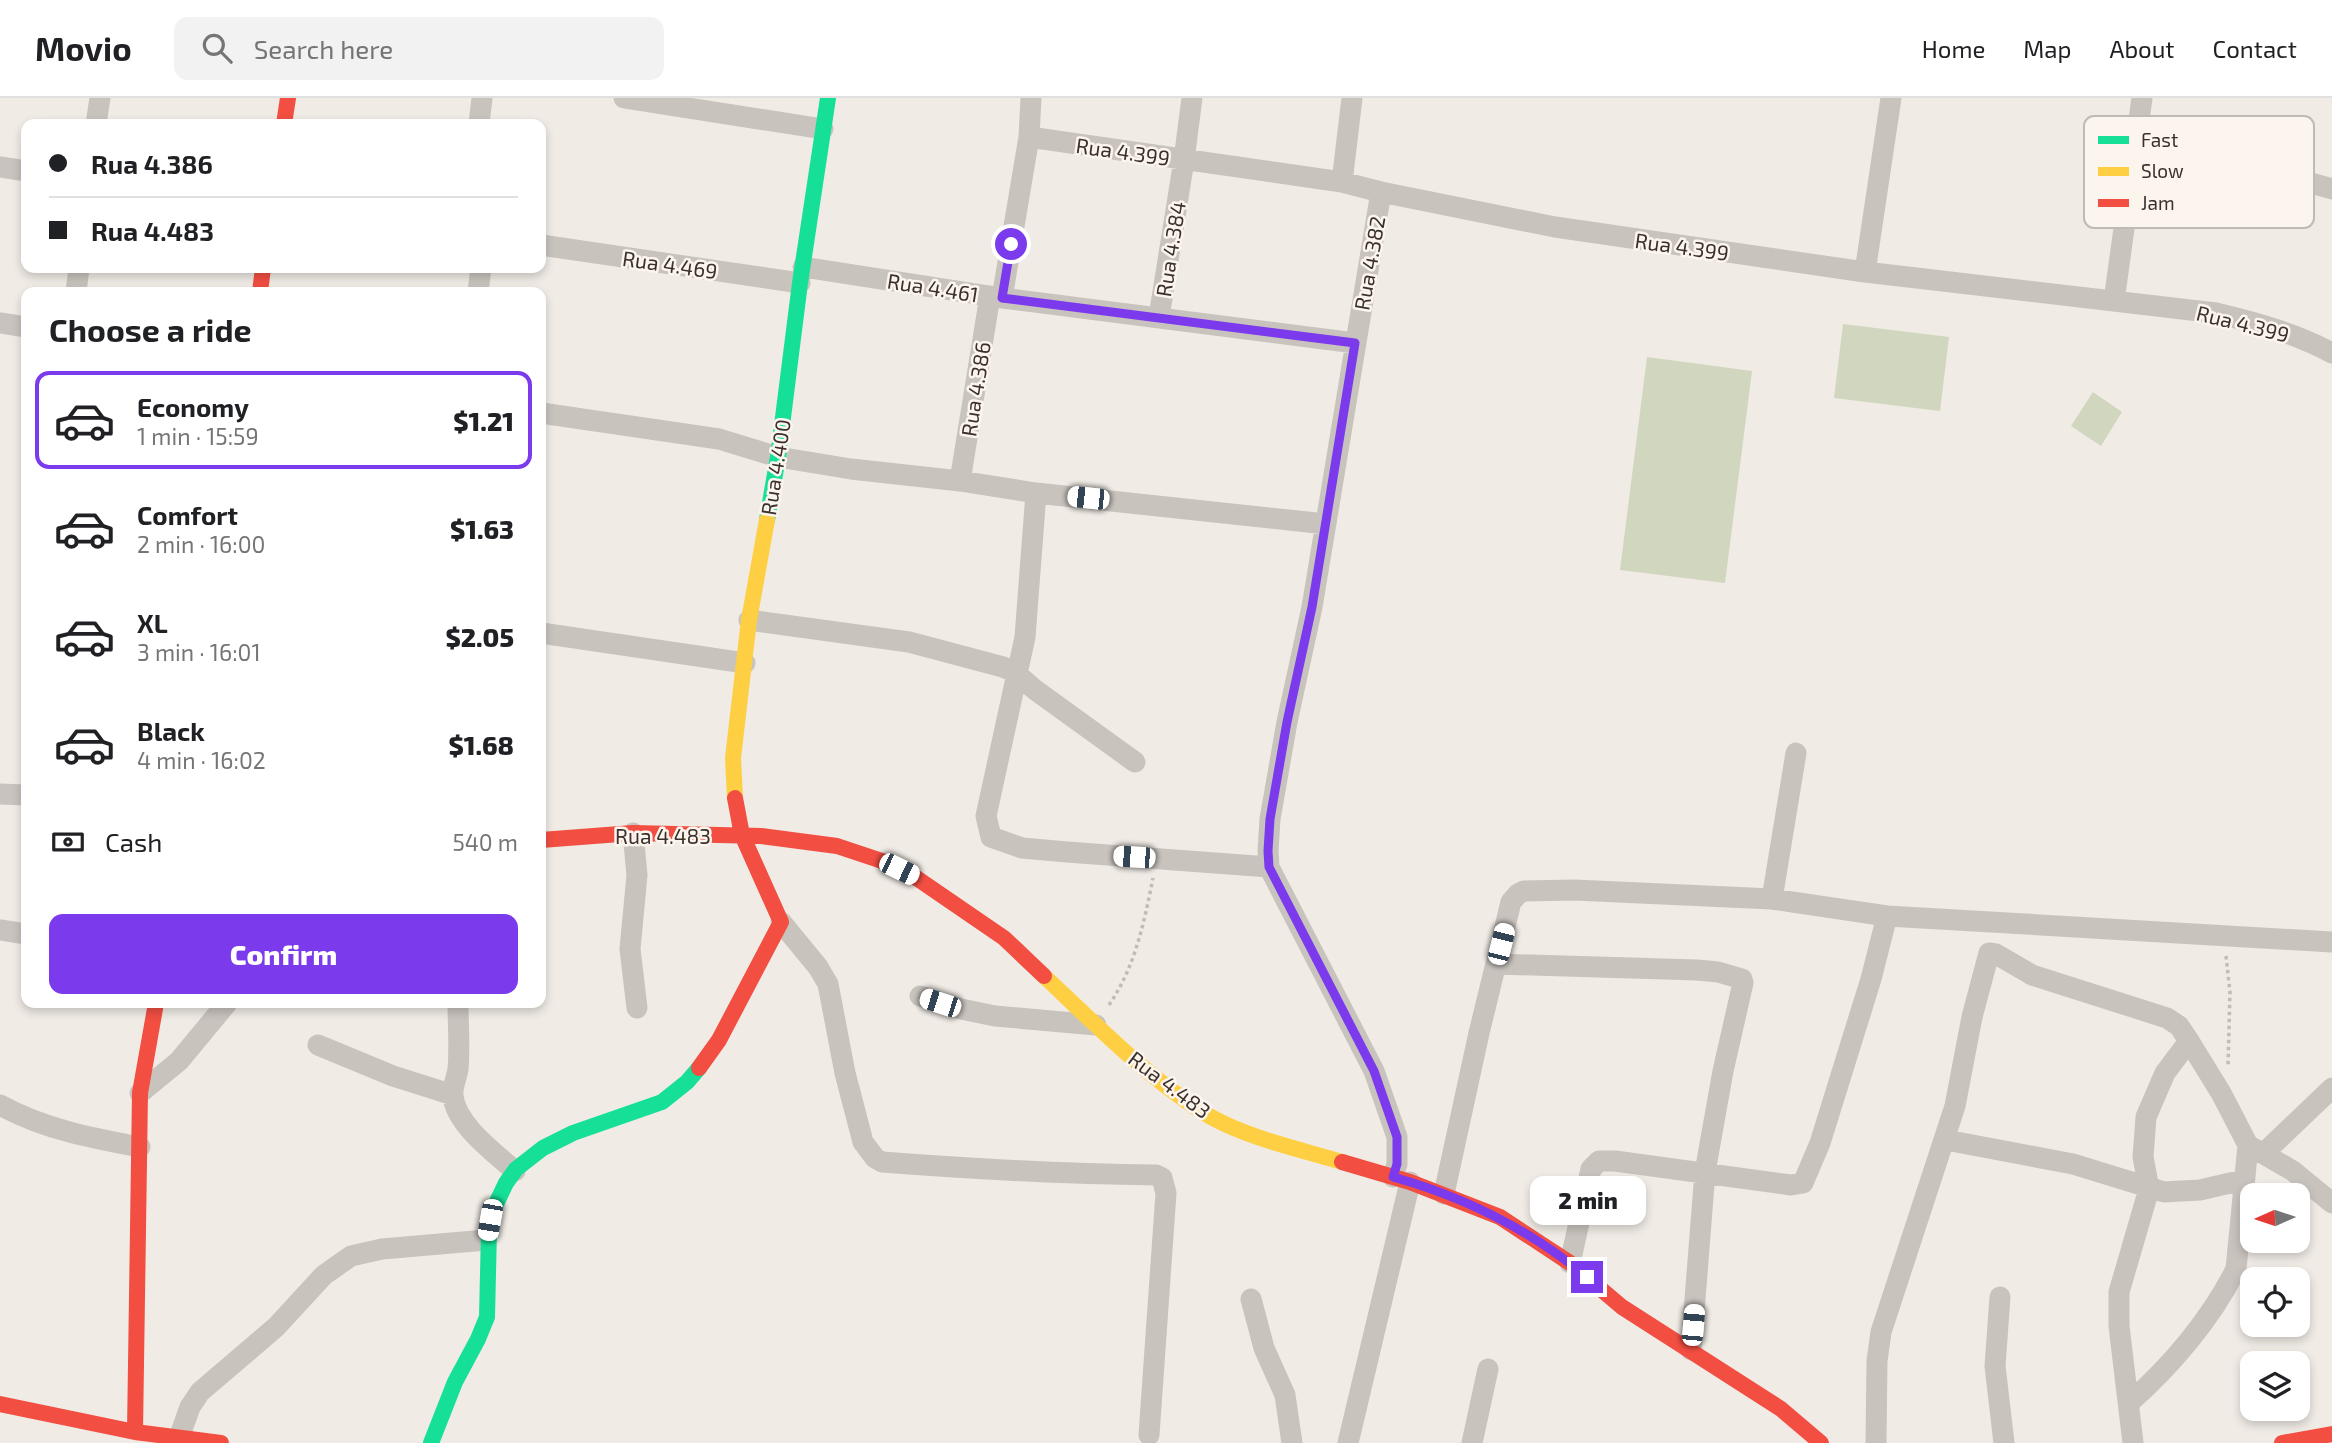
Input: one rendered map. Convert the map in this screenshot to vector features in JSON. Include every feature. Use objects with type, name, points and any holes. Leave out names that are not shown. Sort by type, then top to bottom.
[{"type":"street","points":[[97,119],[100,98]]},
{"type":"street","points":[[285,119],[289,98]]},
{"type":"street","points":[[480,119],[482,98]]},
{"type":"street","points":[[624,98],[645,99],[823,129]]},
{"type":"street","name":"Rua 4.400","points":[[781,922],[742,835],[735,797],[733,758],[749,620],[778,457],[801,275],[828,98]]},
{"type":"street","name":"Rua 4.386","points":[[960,481],[1029,137],[1031,98]]},
{"type":"street","name":"Rua 4.384","points":[[1159,317],[1192,98]]},
{"type":"street","points":[[1342,182],[1352,98]]},
{"type":"street","points":[[1865,272],[1891,98]]},
{"type":"street","points":[[2139,116],[2142,98]]},
{"type":"street","name":"Rua 4.399","points":[[1029,137],[1342,182],[1556,227],[1865,272],[2216,313],[2263,324],[2304,338],[2332,353]]},
{"type":"street","points":[[0,167],[21,170]]},
{"type":"street","points":[[2314,184],[2332,189]]},
{"type":"street","name":"Rua 4.382","points":[[1348,1443],[1402,1179],[1397,1164],[1397,1137],[1374,1071],[1269,867],[1268,851],[1270,819],[1326,524],[1381,192]]},
{"type":"street","points":[[2114,301],[2124,228]]},
{"type":"street","name":"Rua 4.469","points":[[546,246],[801,275]]},
{"type":"street","name":"Rua 4.461","points":[[801,275],[1355,343]]},
{"type":"street","points":[[0,323],[21,326]]},
{"type":"street","points":[[546,415],[719,439],[778,457],[851,469],[960,481],[1036,493],[1326,524]]},
{"type":"street","points":[[1036,493],[1025,637],[986,816],[991,838],[1022,848],[1269,867]]},
{"type":"street","points":[[749,620],[909,642],[988,662],[1016,673],[1135,762]]},
{"type":"street","points":[[546,634],[745,663]]},
{"type":"street","points":[[1772,899],[1796,752]]},
{"type":"street","points":[[0,794],[21,795]]},
{"type":"street","points":[[633,833],[637,875],[630,949],[637,1007]]},
{"type":"street","name":"Rua 4.483","points":[[546,840],[633,833],[742,835],[804,840],[857,851],[915,877],[1004,937],[1096,1025],[1178,1095],[1212,1117],[1243,1132],[1402,1179],[1500,1217],[1570,1263],[1622,1307],[1781,1409],[1821,1443]]},
{"type":"street","points":[[1444,1194],[1511,902],[1524,891],[1574,890],[1772,899],[1887,916],[2332,942]]},
{"type":"street","points":[[1570,1263],[1588,1177],[1594,1163],[1615,1161],[1791,1185],[1799,1185],[1807,1178],[1867,991],[1887,916]]},
{"type":"street","points":[[431,1443],[458,1376],[485,1324],[488,1298],[486,1240],[494,1207],[505,1184],[515,1171],[539,1151],[564,1137],[666,1099],[689,1078],[712,1051],[763,950],[781,922],[818,967],[828,984],[852,1105],[863,1142],[875,1158],[882,1162],[1074,1174],[1156,1175],[1162,1178],[1166,1193],[1149,1434]]},
{"type":"street","points":[[0,930],[21,933]]},
{"type":"street","points":[[1876,1443],[1877,1361],[1881,1332],[1955,1106],[1980,982],[1989,953],[1996,954],[2032,975],[2166,1018],[2179,1026],[2256,1149],[2293,1171],[2332,1203]]},
{"type":"street","points":[[1496,964],[1698,970],[1742,979],[1705,1172],[1691,1350]]},
{"type":"street","points":[[920,996],[995,1016],[1096,1025]]},
{"type":"street","points":[[135,1432],[141,1093],[155,1008]]},
{"type":"street","points":[[141,1093],[179,1061],[223,1008]]},
{"type":"street","points":[[458,1008],[458,1068],[453,1095],[463,1119],[475,1134],[515,1171]]},
{"type":"street","points":[[2133,1443],[2117,1303],[2149,1189],[2143,1157],[2146,1117],[2165,1073],[2189,1041]]},
{"type":"street","points":[[318,1045],[393,1076],[453,1095]]},
{"type":"street","points":[[2130,1402],[2170,1363],[2229,1282],[2238,1257],[2243,1180],[2256,1149],[2332,1088]]},
{"type":"street","points":[[0,1105],[42,1125],[140,1147]]},
{"type":"street","points":[[1945,1140],[2073,1164],[2149,1189],[2175,1192],[2200,1190],[2243,1180]]},
{"type":"street","points":[[179,1438],[190,1407],[200,1392],[276,1327],[324,1275],[351,1256],[382,1249],[486,1240]]},
{"type":"street","points":[[2000,1297],[1995,1366],[2004,1443]]},
{"type":"street","points":[[1251,1299],[1264,1348],[1285,1395],[1292,1443]]},
{"type":"street","points":[[1472,1443],[1488,1369]]},
{"type":"street","points":[[0,1404],[135,1432],[220,1443]]},
{"type":"street","points":[[2282,1443],[2332,1434]]},
{"type":"path","points":[[1096,1025],[1123,985],[1136,950],[1157,859]]},
{"type":"path","points":[[2221,1093],[2229,1063],[2230,1013],[2223,936]]},
{"type":"green space","points":[[1843,324],[1949,337],[1940,411],[1834,398]]},
{"type":"green space","points":[[1647,357],[1752,371],[1725,583],[1620,570]]},
{"type":"green space","points":[[2093,392],[2122,412],[2101,446],[2071,426]]},
{"type":"traffic: fast","points":[[767,520],[828,98]]},
{"type":"traffic: fast","points":[[431,1443],[455,1382],[487,1317],[489,1230],[495,1206],[516,1169],[543,1148],[573,1133],[662,1102],[687,1082],[699,1068]]},
{"type":"traffic: slow","points":[[735,798],[733,758],[749,620],[767,520]]},
{"type":"traffic: slow","points":[[1044,976],[1146,1070],[1211,1117],[1259,1137],[1342,1162]]},
{"type":"traffic: jam","points":[[285,119],[288,98]]},
{"type":"traffic: jam","points":[[261,287],[262,273]]},
{"type":"traffic: jam","points":[[699,1068],[719,1040],[781,922],[742,835],[735,798]]},
{"type":"traffic: jam","points":[[546,840],[633,833],[761,836],[837,846],[882,861],[915,877],[1004,938],[1044,976]]},
{"type":"traffic: jam","points":[[135,1432],[140,1093],[155,1008]]},
{"type":"traffic: jam","points":[[1342,1162],[1410,1182],[1500,1217],[1570,1263],[1622,1307],[1781,1409],[1821,1443]]},
{"type":"traffic: jam","points":[[0,1404],[135,1432],[221,1443]]},
{"type":"traffic: jam","points":[[2282,1443],[2332,1434]]},
{"type":"route","points":[[1011,244],[1002,298],[1355,343],[1312,607],[1287,722],[1270,819],[1269,867],[1374,1071],[1397,1137],[1397,1164],[1393,1177],[1500,1217],[1535,1238],[1587,1277]]}]
